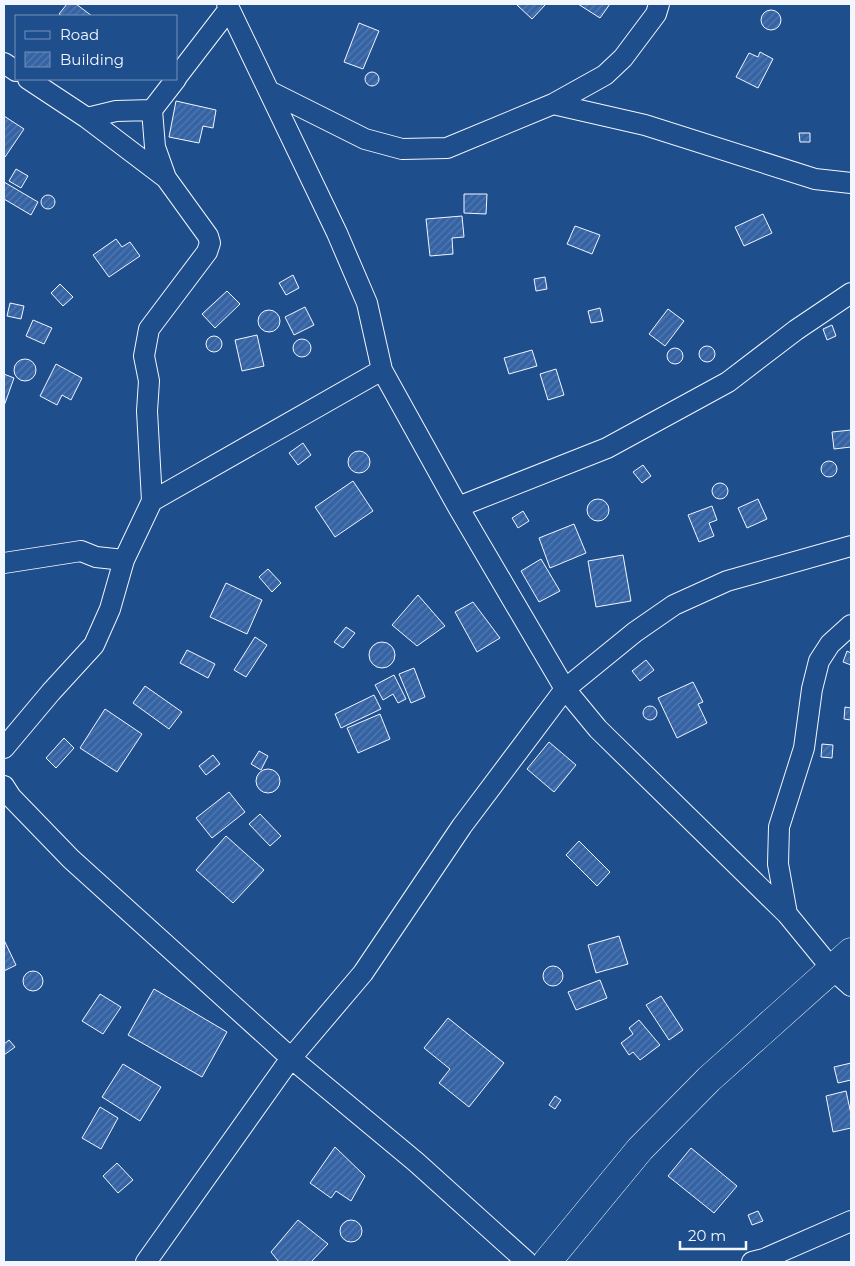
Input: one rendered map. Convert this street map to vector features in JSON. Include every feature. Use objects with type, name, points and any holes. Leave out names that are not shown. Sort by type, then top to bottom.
[{"type":"street","points":[[269,91],[365,139],[402,149],[447,148],[553,104],[605,75],[623,58],[656,14],[659,4]]},
{"type":"street","points":[[178,75],[228,7],[337,233],[367,303],[382,370],[458,507],[565,689],[598,729],[845,969],[709,1079],[640,1149],[547,1262]]},
{"type":"street","points":[[4,63],[15,70]]},
{"type":"street","points":[[30,80],[87,118],[166,178]]},
{"type":"street","points":[[4,748],[94,645],[110,609],[124,560],[152,501],[147,411],[149,381],[144,356],[149,329],[207,252],[210,243],[208,236],[166,178],[154,147],[152,110],[174,80]]},
{"type":"street","points":[[553,104],[645,125],[815,179],[851,182]]},
{"type":"street","points":[[87,118],[116,111],[152,110]]},
{"type":"street","points":[[458,507],[607,448],[728,382],[796,330],[851,292]]},
{"type":"street","points":[[152,501],[382,370]]},
{"type":"street","points":[[146,1262],[291,1058],[363,973],[462,826],[565,689],[635,632],[674,605],[728,580],[851,546]]},
{"type":"street","points":[[4,562],[81,552],[96,557],[124,560]]},
{"type":"street","points":[[787,914],[778,864],[779,827],[804,748],[812,689],[819,661],[830,644],[851,625]]},
{"type":"street","points":[[4,786],[11,797],[71,859],[291,1058],[416,1162],[527,1262]]},
{"type":"street","points":[[752,1262],[764,1259],[851,1222]]},
{"type":"building","points":[[67,4],[76,4],[91,15],[60,15],[59,14]]},
{"type":"building","points":[[518,4],[546,4],[532,19]]},
{"type":"building","points":[[578,4],[610,4],[600,18]]},
{"type":"building","points":[[771,10],[778,13],[781,20],[778,27],[771,30],[764,27],[761,20],[764,13]]},
{"type":"building","points":[[359,23],[379,31],[363,69],[344,62]]},
{"type":"building","points":[[760,52],[773,59],[758,88],[736,77],[749,53],[758,57]]},
{"type":"building","points":[[372,72],[377,74],[379,79],[377,84],[372,86],[367,84],[365,79],[367,74]]},
{"type":"building","points":[[176,101],[216,110],[213,128],[203,126],[199,143],[169,137]]},
{"type":"building","points":[[4,116],[24,129],[5,157],[4,156]]},
{"type":"building","points":[[799,133],[810,133],[810,142],[800,142]]},
{"type":"building","points":[[16,169],[28,176],[21,188],[9,181]]},
{"type":"building","points":[[4,182],[38,202],[31,215],[4,199]]},
{"type":"building","points":[[464,194],[487,194],[486,214],[464,213]]},
{"type":"building","points":[[45,195],[51,195],[55,202],[51,209],[45,209],[41,205],[41,199]]},
{"type":"building","points":[[763,214],[772,233],[744,246],[735,227]]},
{"type":"building","points":[[462,216],[464,237],[452,238],[453,254],[430,256],[426,219]]},
{"type":"building","points":[[575,226],[600,235],[592,254],[567,244]]},
{"type":"building","points":[[116,239],[122,247],[130,242],[140,256],[109,277],[93,255]]},
{"type":"building","points":[[293,275],[299,288],[286,295],[279,283]]},
{"type":"building","points":[[545,277],[547,289],[536,291],[534,279]]},
{"type":"building","points":[[60,284],[73,297],[63,306],[51,293]]},
{"type":"building","points":[[227,291],[240,304],[215,328],[202,314]]},
{"type":"building","points":[[10,303],[24,306],[21,319],[7,316]]},
{"type":"building","points":[[305,307],[314,325],[294,335],[285,317]]},
{"type":"building","points":[[600,308],[603,321],[591,323],[588,311]]},
{"type":"building","points":[[668,309],[684,321],[665,346],[649,334]]},
{"type":"building","points":[[269,310],[277,313],[280,321],[277,329],[269,332],[261,329],[258,321],[261,313]]},
{"type":"building","points":[[33,320],[52,328],[44,344],[26,336]]},
{"type":"building","points":[[832,325],[836,336],[827,340],[823,329]]},
{"type":"building","points":[[257,335],[264,366],[242,371],[235,340]]},
{"type":"building","points":[[214,336],[220,338],[222,344],[220,350],[214,352],[208,350],[206,344],[208,338]]},
{"type":"building","points":[[302,339],[308,342],[311,348],[308,354],[302,357],[296,354],[293,348],[296,342]]},
{"type":"building","points":[[704,346],[710,346],[715,351],[713,360],[704,362],[699,357],[699,351]]},
{"type":"building","points":[[672,348],[678,348],[683,353],[681,362],[672,364],[667,359],[667,353]]},
{"type":"building","points":[[532,350],[537,366],[509,374],[504,358]]},
{"type":"building","points":[[25,359],[33,362],[36,370],[33,378],[25,381],[17,378],[14,370],[17,362]]},
{"type":"building","points":[[56,364],[82,378],[71,400],[62,395],[57,405],[40,396]]},
{"type":"building","points":[[556,369],[564,395],[548,400],[540,374]]},
{"type":"building","points":[[4,374],[14,378],[4,406]]},
{"type":"building","points":[[851,430],[851,447],[834,449],[832,432]]},
{"type":"building","points":[[303,443],[311,455],[298,465],[289,453]]},
{"type":"building","points":[[359,451],[367,454],[370,462],[367,470],[359,473],[351,470],[348,462],[351,454]]},
{"type":"building","points":[[826,461],[832,461],[837,466],[835,475],[826,477],[821,472],[821,466]]},
{"type":"building","points":[[643,465],[651,476],[642,483],[633,472]]},
{"type":"building","points":[[353,481],[373,511],[335,537],[315,507]]},
{"type":"building","points":[[717,483],[723,483],[728,488],[726,497],[717,499],[712,494],[712,488]]},
{"type":"building","points":[[598,499],[606,502],[609,510],[606,518],[598,521],[590,518],[587,510],[590,502]]},
{"type":"building","points":[[758,499],[767,519],[747,528],[738,508]]},
{"type":"building","points":[[712,506],[717,520],[709,523],[714,536],[699,542],[688,515]]},
{"type":"building","points":[[523,511],[529,521],[518,528],[512,518]]},
{"type":"building","points":[[574,524],[586,553],[550,568],[539,538]]},
{"type":"building","points":[[623,555],[631,601],[596,607],[588,561]]},
{"type":"building","points":[[541,559],[560,591],[539,602],[521,571]]},
{"type":"building","points":[[268,569],[281,583],[272,592],[259,577]]},
{"type":"building","points":[[226,583],[262,600],[247,634],[210,617]]},
{"type":"building","points":[[418,595],[445,626],[417,646],[392,625]]},
{"type":"building","points":[[473,602],[500,638],[477,652],[455,612]]},
{"type":"building","points":[[346,627],[355,633],[343,648],[334,642]]},
{"type":"building","points":[[255,637],[267,645],[246,677],[234,670]]},
{"type":"building","points":[[382,642],[391,646],[395,655],[391,664],[382,668],[373,664],[369,655],[373,646]]},
{"type":"building","points":[[187,650],[215,664],[208,678],[180,663]]},
{"type":"building","points":[[847,651],[851,653],[851,665],[843,662]]},
{"type":"building","points":[[646,660],[654,670],[640,681],[632,671]]},
{"type":"building","points":[[414,668],[425,697],[411,703],[399,674]]},
{"type":"building","points":[[394,675],[406,699],[398,703],[393,694],[383,700],[375,685]]},
{"type":"building","points":[[693,682],[703,702],[698,704],[707,723],[677,738],[658,698]]},
{"type":"building","points":[[145,686],[182,712],[169,729],[133,703]]},
{"type":"building","points":[[374,695],[381,709],[341,728],[335,714]]},
{"type":"building","points":[[650,706],[655,708],[657,713],[655,718],[650,720],[645,718],[643,713],[645,708]]},
{"type":"building","points":[[845,707],[851,708],[851,720],[844,719]]},
{"type":"building","points":[[105,709],[142,734],[117,772],[80,748]]},
{"type":"building","points":[[380,714],[390,739],[358,753],[347,728]]},
{"type":"building","points":[[64,738],[74,748],[56,768],[46,758]]},
{"type":"building","points":[[549,742],[576,765],[554,792],[527,769]]},
{"type":"building","points":[[822,744],[833,745],[832,758],[821,757]]},
{"type":"building","points":[[259,751],[268,756],[261,770],[251,764]]},
{"type":"building","points":[[213,755],[220,764],[206,775],[199,766]]},
{"type":"building","points":[[268,769],[276,773],[280,781],[276,789],[268,793],[260,789],[256,781],[260,773]]},
{"type":"building","points":[[229,792],[245,812],[212,838],[196,818]]},
{"type":"building","points":[[260,814],[281,836],[270,846],[249,824]]},
{"type":"building","points":[[226,836],[264,870],[233,903],[196,870]]},
{"type":"building","points":[[579,841],[610,872],[597,886],[566,855]]},
{"type":"building","points":[[619,936],[628,964],[596,973],[588,945]]},
{"type":"building","points":[[4,940],[16,965],[4,971]]},
{"type":"building","points":[[553,966],[560,969],[563,976],[560,983],[553,986],[546,983],[543,976],[546,969]]},
{"type":"building","points":[[33,971],[40,974],[43,981],[40,988],[33,991],[26,988],[23,981],[26,974]]},
{"type":"building","points":[[600,980],[607,998],[576,1010],[568,992]]},
{"type":"building","points":[[154,989],[227,1032],[202,1077],[128,1035]]},
{"type":"building","points":[[100,994],[121,1007],[103,1034],[82,1021]]},
{"type":"building","points":[[661,996],[683,1030],[669,1040],[646,1005]]},
{"type":"building","points":[[448,1018],[504,1063],[469,1107],[439,1083],[450,1069],[424,1048]]},
{"type":"building","points":[[639,1020],[660,1045],[640,1060],[633,1052],[629,1055],[621,1043],[633,1034],[629,1028]]},
{"type":"building","points":[[9,1040],[15,1047],[4,1055],[4,1044]]},
{"type":"building","points":[[851,1063],[851,1080],[838,1083],[834,1067]]},
{"type":"building","points":[[123,1064],[161,1087],[140,1121],[102,1097]]},
{"type":"building","points":[[846,1091],[851,1114],[851,1128],[833,1132],[826,1096]]},
{"type":"building","points":[[555,1096],[561,1100],[555,1109],[549,1105]]},
{"type":"building","points":[[100,1107],[118,1118],[101,1149],[82,1138]]},
{"type":"building","points":[[335,1147],[365,1176],[351,1201],[336,1191],[331,1198],[310,1183]]},
{"type":"building","points":[[691,1148],[737,1186],[714,1213],[668,1176]]},
{"type":"building","points":[[117,1163],[133,1180],[118,1193],[103,1176]]},
{"type":"building","points":[[758,1211],[763,1221],[752,1225],[748,1215]]},
{"type":"building","points":[[298,1220],[328,1244],[311,1262],[279,1262],[271,1252]]},
{"type":"building","points":[[351,1220],[359,1223],[362,1231],[359,1239],[351,1242],[343,1239],[340,1231],[343,1223]]}]
